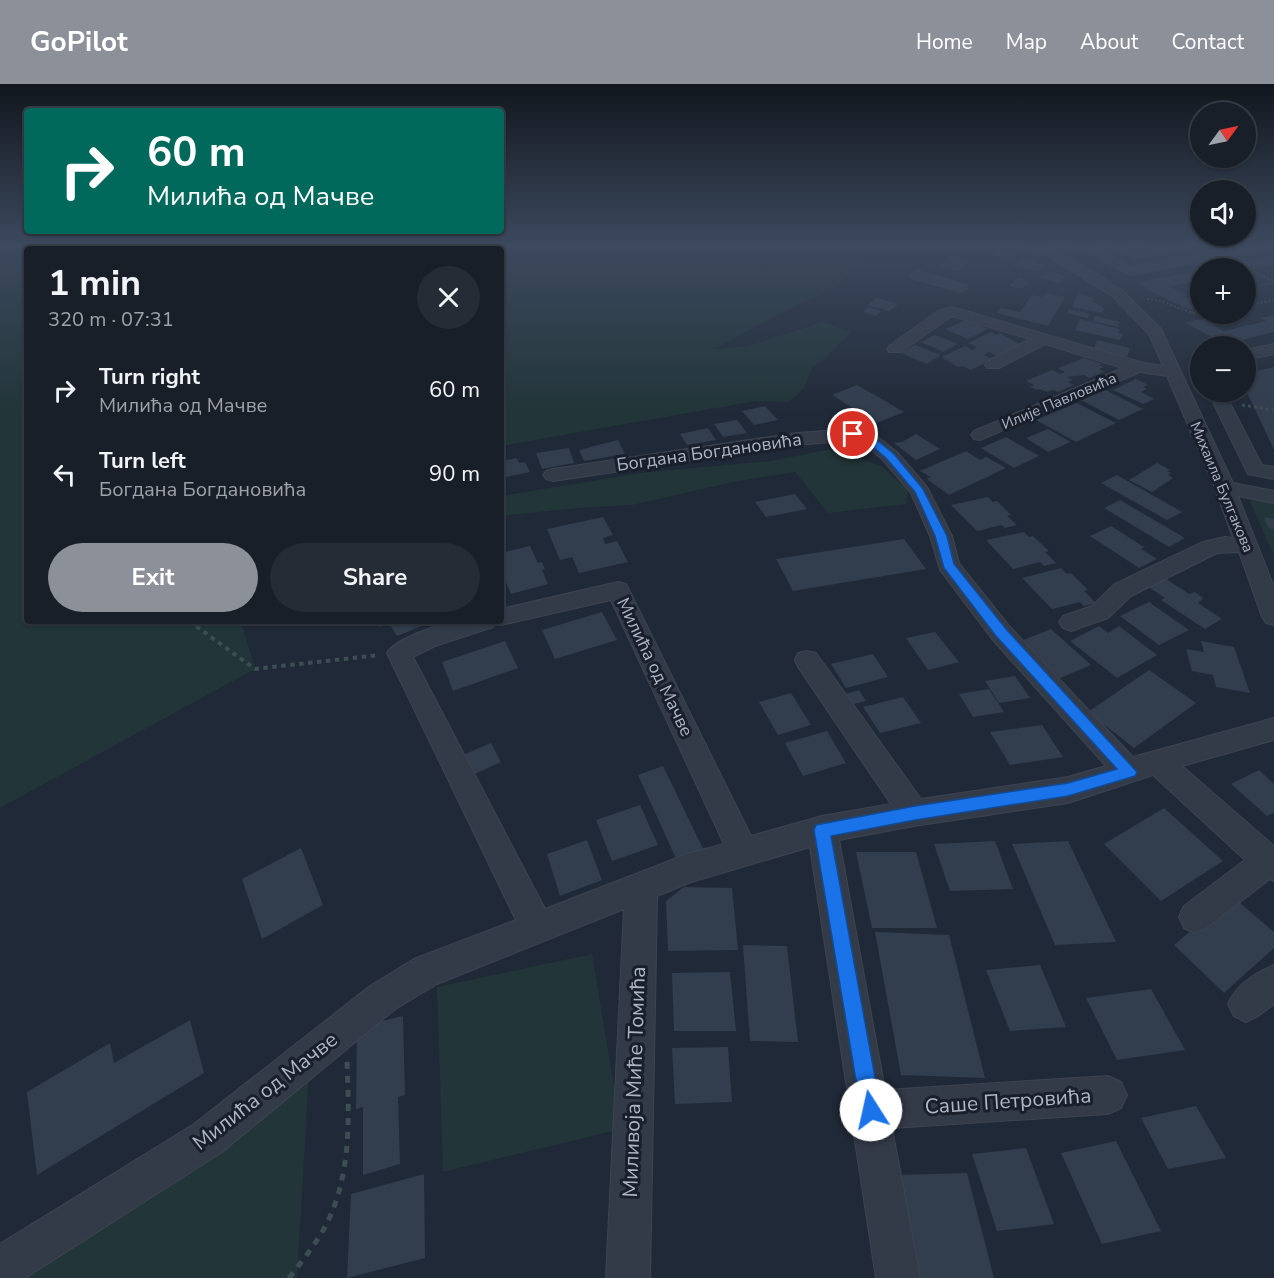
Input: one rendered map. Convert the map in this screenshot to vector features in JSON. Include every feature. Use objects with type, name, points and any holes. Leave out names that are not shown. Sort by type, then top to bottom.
[{"type":"street","points":[[952,311],[956,302]]},
{"type":"street","name":"Михаила Булгакова","points":[[1126,302],[1156,332],[1225,488],[1246,546],[1266,577],[1274,617]]},
{"type":"street","points":[[895,349],[943,314],[952,311],[1138,367],[1173,372]]},
{"type":"street","points":[[993,365],[1042,339]]},
{"type":"street","points":[[1256,353],[1274,349]]},
{"type":"street","name":"Илије Павловића","points":[[980,435],[1138,367]]},
{"type":"street","points":[[1221,402],[1264,471]]},
{"type":"street","name":"Богдана Богдановића","points":[[553,475],[797,438],[853,434],[869,439],[890,456],[920,491],[941,536],[948,565],[1001,633],[1129,772]]},
{"type":"street","points":[[1225,488],[1274,497]]},
{"type":"street","points":[[1071,622],[1100,612],[1123,590],[1211,548],[1225,544],[1246,546]]},
{"type":"street","name":"Милића од Мачве","points":[[504,616],[618,590],[744,853]]},
{"type":"street","points":[[476,624],[426,640],[399,653],[537,927]]},
{"type":"street","points":[[807,660],[915,813]]},
{"type":"street","name":"Милића од Мачве","points":[[0,1269],[208,1138],[382,998],[411,979],[690,868],[822,830],[915,813],[1068,790],[1274,729]]},
{"type":"street","points":[[1158,762],[1272,863],[1195,917]]},
{"type":"street","points":[[822,830],[898,1278]]},
{"type":"street","name":"Миливоја Миће Томића","points":[[628,1278],[641,887]]},
{"type":"street","points":[[1246,1004],[1274,981]]},
{"type":"street","name":"Саше Петровића","points":[[871,1110],[1108,1095]]},
{"type":"path","points":[[1166,302],[1190,312]]},
{"type":"path","points":[[1240,402],[1274,410]]},
{"type":"path","points":[[193,624],[255,669],[399,653]]},
{"type":"path","points":[[289,1278],[327,1223],[343,1173],[349,1128],[346,1028]]},
{"type":"green space","points":[[0,302],[24,302],[24,624],[242,624],[255,669],[0,808]]},
{"type":"green space","points":[[504,302],[804,302],[714,349],[748,346],[823,322],[851,332],[827,357],[813,366],[804,388],[789,402],[756,401],[504,445]]},
{"type":"green space","points":[[832,449],[881,466],[908,490],[906,504],[828,513],[795,472],[734,482],[632,505],[504,516],[504,496],[640,473],[770,461]]},
{"type":"green space","points":[[1250,501],[1274,502],[1274,556]]},
{"type":"green space","points":[[592,954],[621,1129],[443,1172],[437,987]]},
{"type":"green space","points":[[310,1057],[297,1278],[0,1278],[0,1269]]},
{"type":"building","points":[[872,302],[898,304],[889,311],[867,305]]},
{"type":"building","points":[[1027,302],[1062,302],[1048,326],[997,313],[1001,308],[1020,312]]},
{"type":"building","points":[[1074,302],[1093,302],[1104,308],[1102,313],[1072,307]]},
{"type":"building","points":[[1172,302],[1190,302],[1190,309],[1183,307]]},
{"type":"building","points":[[868,307],[881,311],[876,316],[863,312]]},
{"type":"building","points":[[1069,309],[1090,314],[1088,318],[1067,313]]},
{"type":"building","points":[[1274,315],[1274,332],[1256,336],[1210,336],[1185,323],[1217,324],[1219,325],[1214,326],[1224,331],[1266,321],[1260,318]]},
{"type":"building","points":[[1095,316],[1120,322],[1118,327],[1093,321]]},
{"type":"building","points":[[1080,319],[1120,329],[1118,333],[1123,334],[1120,340],[1075,330]]},
{"type":"building","points":[[966,320],[988,329],[968,339],[945,329]]},
{"type":"building","points":[[991,332],[997,335],[1000,333],[1021,345],[997,356],[989,352],[984,355],[993,359],[971,370],[962,366],[958,367],[941,357],[965,346],[973,350],[977,347],[968,343]]},
{"type":"building","points":[[935,335],[958,344],[943,352],[921,342]]},
{"type":"building","points":[[1097,340],[1130,348],[1127,357],[1094,349]]},
{"type":"building","points":[[915,345],[941,355],[927,364],[901,353]]},
{"type":"building","points":[[1084,358],[1102,364],[1099,365],[1104,367],[1099,369],[1104,372],[1089,378],[1084,375],[1067,377],[1073,380],[1068,382],[1074,385],[1058,392],[1037,390],[1030,387],[1034,385],[1026,381],[1052,370],[1060,374],[1065,372],[1058,368]]},
{"type":"building","points":[[1274,367],[1274,450],[1252,402],[1256,402],[1256,371]]},
{"type":"building","points":[[1136,379],[1148,385],[1143,387],[1147,389],[1141,392],[1154,399],[1143,404],[1113,390]]},
{"type":"building","points":[[857,385],[904,412],[877,423],[832,395]]},
{"type":"building","points":[[1105,390],[1143,409],[1119,420],[1081,400]]},
{"type":"building","points":[[1077,403],[1116,423],[1076,442],[1036,420]]},
{"type":"building","points":[[765,406],[778,420],[754,425],[742,411]]},
{"type":"building","points":[[737,420],[747,433],[723,437],[714,424]]},
{"type":"building","points":[[708,428],[716,440],[687,445],[680,434]]},
{"type":"building","points":[[1048,429],[1071,442],[1048,452],[1026,438]]},
{"type":"building","points":[[916,434],[940,449],[916,460],[894,443],[902,442]]},
{"type":"building","points":[[1006,437],[1039,456],[1014,468],[981,448]]},
{"type":"building","points":[[618,440],[625,454],[584,461],[579,450]]},
{"type":"building","points":[[569,448],[574,463],[542,469],[536,453]]},
{"type":"building","points":[[966,451],[980,460],[986,457],[1006,468],[949,495],[927,479],[931,477],[920,471]]},
{"type":"building","points":[[517,458],[519,463],[525,462],[530,472],[504,477],[504,460]]},
{"type":"building","points":[[1157,463],[1170,470],[1167,471],[1171,473],[1168,475],[1173,478],[1152,492],[1129,480]]},
{"type":"building","points":[[1117,475],[1182,512],[1167,520],[1101,483]]},
{"type":"building","points":[[795,494],[807,509],[766,517],[755,502]]},
{"type":"building","points":[[988,497],[993,502],[997,501],[1011,515],[1007,516],[1017,525],[1005,528],[1002,525],[977,531],[951,505]]},
{"type":"building","points":[[1120,500],[1185,538],[1169,547],[1104,508]]},
{"type":"building","points":[[603,517],[613,535],[603,538],[605,544],[617,541],[628,562],[579,573],[572,557],[560,560],[547,529]]},
{"type":"building","points":[[1264,517],[1274,519],[1274,529],[1268,528]]},
{"type":"building","points":[[1111,526],[1144,547],[1141,549],[1157,559],[1139,568],[1090,536]]},
{"type":"building","points":[[1024,532],[1029,537],[1033,536],[1049,551],[1045,552],[1056,563],[1044,566],[1040,562],[1013,569],[986,540]]},
{"type":"building","points":[[904,539],[926,569],[793,591],[776,559]]},
{"type":"building","points":[[530,546],[538,563],[542,562],[545,569],[542,570],[548,584],[511,594],[504,580],[504,552]]},
{"type":"building","points":[[1061,568],[1067,574],[1071,573],[1088,590],[1084,591],[1096,603],[1084,606],[1080,602],[1052,609],[1022,578]]},
{"type":"building","points":[[1163,577],[1189,594],[1195,592],[1203,599],[1198,603],[1222,619],[1205,629],[1161,600],[1165,598],[1147,586]]},
{"type":"building","points":[[1149,602],[1189,630],[1159,645],[1120,616]]},
{"type":"building","points":[[602,612],[617,640],[555,659],[542,630]]},
{"type":"building","points":[[390,624],[427,624],[397,636]]},
{"type":"building","points":[[1099,626],[1108,633],[1119,626],[1157,655],[1117,678],[1070,641]]},
{"type":"building","points":[[1051,629],[1091,665],[1060,678],[1021,641]]},
{"type":"building","points":[[935,632],[959,662],[928,670],[906,638]]},
{"type":"building","points":[[505,641],[518,668],[453,691],[442,662]]},
{"type":"building","points":[[1201,641],[1234,647],[1250,693],[1216,687],[1213,675],[1192,671],[1186,649],[1204,652]]},
{"type":"building","points":[[873,654],[888,677],[846,688],[831,664]]},
{"type":"building","points":[[1149,670],[1196,703],[1134,748],[1088,712]]},
{"type":"building","points":[[1015,676],[1030,698],[999,703],[985,681]]},
{"type":"building","points":[[989,689],[1004,712],[973,717],[959,694]]},
{"type":"building","points":[[859,690],[866,701],[846,706],[839,696]]},
{"type":"building","points":[[791,693],[811,725],[778,735],[759,702]]},
{"type":"building","points":[[903,697],[921,723],[880,733],[863,707]]},
{"type":"building","points":[[1042,725],[1063,757],[1010,765],[990,732]]},
{"type":"building","points":[[827,731],[846,763],[803,776],[785,743]]},
{"type":"building","points":[[491,743],[501,762],[470,776],[461,756]]},
{"type":"building","points":[[663,766],[706,855],[679,865],[638,775]]},
{"type":"building","points":[[1259,770],[1274,784],[1274,813],[1267,816],[1231,784]]},
{"type":"building","points":[[640,805],[658,845],[612,861],[596,820]]},
{"type":"building","points":[[1164,808],[1223,861],[1161,901],[1104,844]]},
{"type":"building","points":[[587,840],[602,880],[560,896],[547,854]]},
{"type":"building","points":[[995,841],[1013,889],[950,891],[934,844]]},
{"type":"building","points":[[1068,841],[1116,942],[1055,945],[1012,844]]},
{"type":"building","points":[[301,848],[323,905],[262,939],[242,879]]},
{"type":"building","points":[[856,852],[916,852],[937,928],[872,928]]},
{"type":"building","points":[[684,887],[732,888],[738,950],[668,951],[666,901]]},
{"type":"building","points":[[1232,896],[1274,932],[1274,948],[1224,993],[1174,945]]},
{"type":"building","points":[[875,932],[949,935],[985,1078],[901,1075]]},
{"type":"building","points":[[743,945],[787,946],[798,1042],[750,1041]]},
{"type":"building","points":[[1040,965],[1066,1027],[1010,1031],[986,970]]},
{"type":"building","points":[[730,972],[736,1031],[674,1031],[672,973]]},
{"type":"building","points":[[1151,989],[1185,1050],[1117,1060],[1086,998]]},
{"type":"building","points":[[403,1016],[405,1095],[398,1097],[400,1164],[363,1175],[363,1107],[356,1109],[357,1027]]},
{"type":"building","points":[[190,1020],[204,1073],[37,1175],[27,1092],[110,1043],[114,1063]]},
{"type":"building","points":[[728,1047],[732,1102],[675,1104],[672,1048]]},
{"type":"building","points":[[1196,1106],[1226,1158],[1168,1169],[1141,1118]]},
{"type":"building","points":[[1116,1141],[1161,1231],[1102,1244],[1061,1153]]},
{"type":"building","points":[[1026,1148],[1054,1224],[997,1231],[972,1154]]},
{"type":"building","points":[[967,1173],[994,1278],[919,1278],[897,1175]]},
{"type":"building","points":[[424,1174],[425,1258],[347,1278],[351,1194]]},
{"type":"route","points":[[853,434],[869,439],[890,456],[920,491],[941,536],[948,565],[1001,633],[1129,772],[1068,790],[915,813],[822,830],[871,1110]]}]
